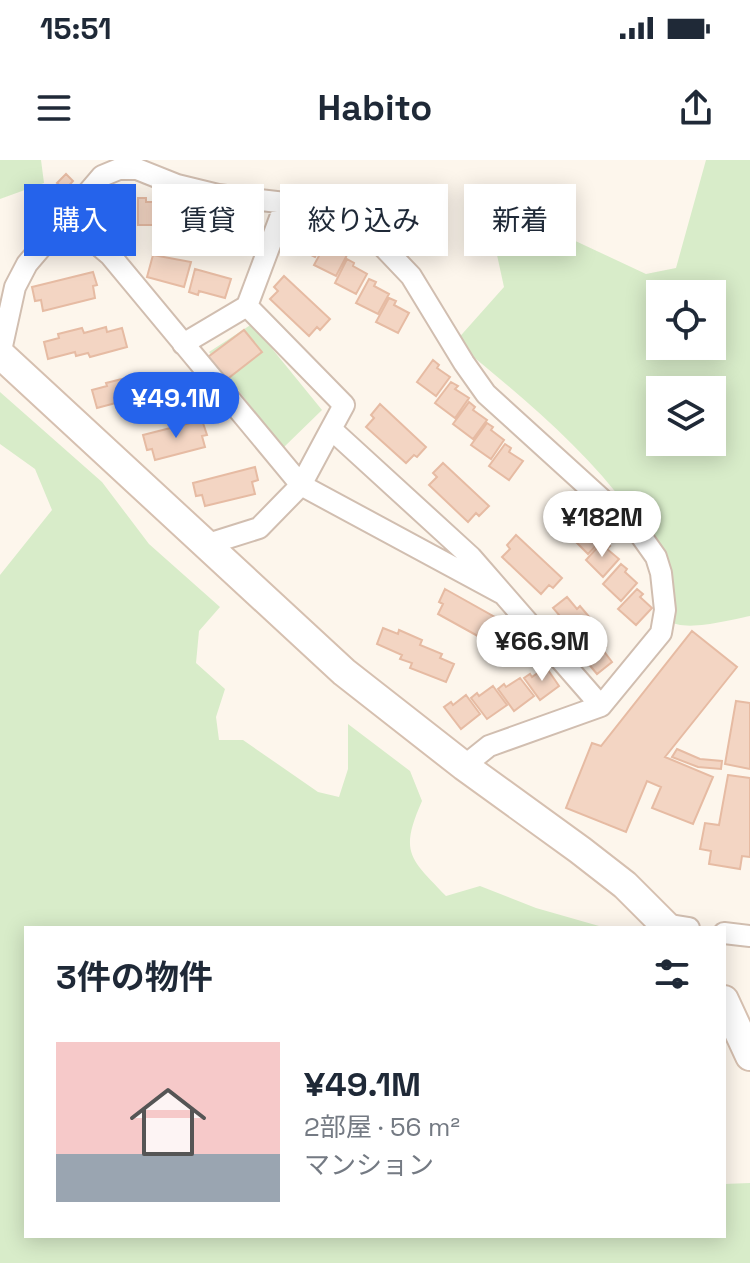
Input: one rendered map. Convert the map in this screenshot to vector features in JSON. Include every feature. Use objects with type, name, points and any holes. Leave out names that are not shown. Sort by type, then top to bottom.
[{"type":"street","points":[[95,184],[102,176],[119,169],[137,169],[177,185],[218,195],[280,201]]},
{"type":"street","points":[[183,344],[247,306],[280,218]]},
{"type":"street","points":[[34,256],[15,287],[0,354],[344,672],[464,766],[592,859],[673,926]]},
{"type":"street","points":[[111,256],[301,485],[501,593]]},
{"type":"street","points":[[392,256],[411,276],[486,394],[639,533],[656,557],[665,591],[661,633],[601,706],[489,746],[464,766]]},
{"type":"street","points":[[205,545],[259,528],[301,485],[344,405],[247,306]]},
{"type":"street","points":[[331,429],[471,557],[601,706]]},
{"type":"street","points":[[726,933],[750,936]]},
{"type":"street","points":[[726,1004],[750,1056]]},
{"type":"green space","points":[[0,160],[41,160],[44,183],[24,184],[24,190],[0,199]]},
{"type":"green space","points":[[706,160],[750,160],[750,616],[695,626],[667,620],[656,600],[640,527],[615,491],[550,423],[455,342],[504,287],[497,256],[576,256],[576,241],[646,274],[676,268]]},
{"type":"green space","points":[[252,324],[322,410],[283,448],[209,352]]},
{"type":"green space","points":[[0,392],[102,482],[149,544],[220,607],[199,631],[196,663],[225,689],[216,717],[219,740],[243,740],[318,792],[339,797],[348,769],[348,724],[410,771],[422,801],[411,832],[412,854],[446,896],[480,886],[536,908],[599,926],[24,926],[24,1238],[726,1238],[726,1184],[750,1183],[750,1263],[0,1263],[0,575],[52,510],[35,469],[0,444]]},
{"type":"building","points":[[66,174],[73,181],[70,184],[57,183]]},
{"type":"building","points":[[138,198],[146,198],[146,202],[152,202],[152,225],[138,225]]},
{"type":"building","points":[[153,256],[191,262],[184,287],[147,277]]},
{"type":"building","points":[[319,256],[346,256],[336,276],[314,265]]},
{"type":"building","points":[[347,259],[367,274],[356,294],[335,283]]},
{"type":"building","points":[[195,269],[231,279],[225,298],[199,291],[198,295],[189,292]]},
{"type":"building","points":[[93,272],[97,285],[93,286],[95,298],[43,311],[41,300],[35,301],[32,287]]},
{"type":"building","points":[[284,276],[330,319],[309,336],[270,299],[278,291],[274,287]]},
{"type":"building","points":[[369,279],[376,282],[374,286],[389,294],[378,314],[356,303]]},
{"type":"building","points":[[389,298],[396,301],[394,305],[409,313],[398,333],[376,322]]},
{"type":"building","points":[[106,327],[107,332],[122,328],[127,347],[90,357],[88,353],[76,356],[75,352],[48,359],[44,342],[59,338],[58,334],[82,328],[84,333]]},
{"type":"building","points":[[244,330],[262,352],[226,380],[208,357]]},
{"type":"building","points":[[433,360],[439,365],[437,368],[450,377],[436,396],[417,382]]},
{"type":"building","points":[[154,376],[155,381],[170,377],[175,396],[138,406],[136,402],[124,405],[123,401],[97,408],[92,390],[130,377],[132,382]]},
{"type":"building","points":[[451,382],[458,386],[455,389],[469,398],[455,418],[435,403]]},
{"type":"building","points":[[469,402],[475,407],[473,410],[487,420],[473,439],[453,424]]},
{"type":"building","points":[[380,404],[426,447],[417,457],[414,455],[406,463],[366,427]]},
{"type":"building","points":[[202,420],[207,435],[202,436],[205,447],[155,460],[152,449],[147,450],[143,435]]},
{"type":"building","points":[[487,423],[504,440],[491,459],[471,445]]},
{"type":"building","points":[[505,444],[511,448],[509,452],[523,461],[509,480],[489,466]]},
{"type":"building","points":[[443,463],[489,506],[468,522],[429,485],[437,477],[433,473]]},
{"type":"building","points":[[255,467],[258,480],[252,482],[255,494],[205,506],[202,495],[196,496],[193,483]]},
{"type":"building","points":[[573,494],[589,513],[573,531],[555,514]]},
{"type":"building","points":[[589,517],[604,537],[588,554],[571,537]]},
{"type":"building","points":[[516,535],[562,578],[553,588],[549,585],[541,594],[502,557],[510,549],[507,545]]},
{"type":"building","points":[[604,540],[610,546],[607,549],[619,559],[603,577],[586,560]]},
{"type":"building","points":[[621,564],[637,583],[621,601],[603,584]]},
{"type":"building","points":[[445,589],[500,620],[494,632],[490,630],[485,640],[438,614]]},
{"type":"building","points":[[637,589],[643,594],[640,597],[652,608],[636,625],[618,609]]},
{"type":"building","points":[[567,597],[577,609],[580,606],[596,625],[592,629],[606,647],[603,650],[612,662],[597,674],[572,644],[576,642],[568,631],[571,629],[553,608]]},
{"type":"building","points":[[383,628],[398,634],[399,630],[422,640],[420,645],[442,654],[440,658],[454,664],[446,682],[410,668],[412,663],[400,659],[402,655],[377,644]]},
{"type":"building","points":[[692,631],[737,667],[665,757],[713,777],[693,824],[652,808],[661,787],[647,781],[626,832],[566,808],[592,743],[601,746]]},
{"type":"building","points":[[546,667],[559,686],[540,700],[524,678],[530,674],[532,677]]},
{"type":"building","points":[[520,678],[534,696],[514,711],[498,689]]},
{"type":"building","points":[[493,686],[507,705],[487,719],[471,698]]},
{"type":"building","points":[[466,695],[480,714],[461,729],[444,707],[451,702],[453,705]]},
{"type":"building","points":[[736,701],[750,703],[750,769],[725,764]]},
{"type":"building","points":[[677,749],[700,759],[722,761],[721,769],[698,767],[672,757]]},
{"type":"building","points":[[728,775],[750,778],[750,857],[742,856],[740,869],[709,864],[711,851],[700,849],[705,823],[719,825]]}]
